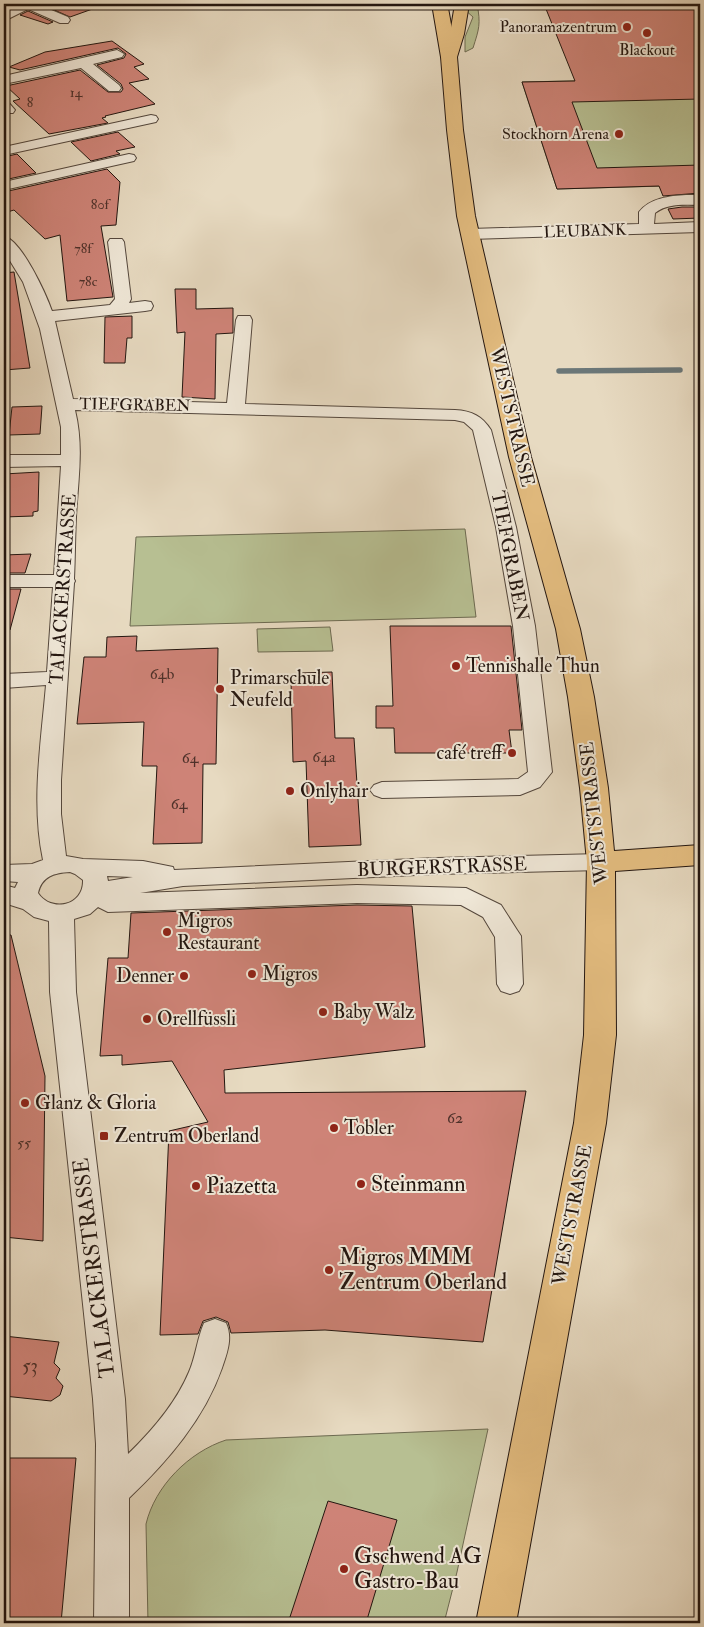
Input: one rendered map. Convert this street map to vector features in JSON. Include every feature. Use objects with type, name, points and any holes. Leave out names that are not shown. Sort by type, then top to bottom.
[{"type":"main road","points":[[449,57],[457,34],[462,4]]},
{"type":"main road","name":"WESTSTRASSE","points":[[442,5],[449,57],[455,130],[470,234],[520,457],[568,629],[594,788],[601,862],[600,1035],[591,1115],[496,1623]]},
{"type":"main road","name":"BURGERSTRASSE","points":[[601,862],[700,855]]},
{"type":"street","points":[[4,17],[28,4],[64,20]]},
{"type":"street","points":[[4,80],[117,54],[100,44]]},
{"type":"street","points":[[83,63],[114,88]]},
{"type":"street","points":[[4,151],[151,119]]},
{"type":"street","points":[[4,186],[129,158]]},
{"type":"street","points":[[700,200],[668,201],[654,205],[647,212],[646,225],[700,219]]},
{"type":"street","name":"LEUBANK","points":[[470,234],[646,225],[700,227]]},
{"type":"street","name":"TALACKERSTRASSE","points":[[4,241],[25,268],[38,295],[45,317],[70,427],[72,460],[66,516],[65,581],[51,756],[46,869]]},
{"type":"street","points":[[115,309],[123,299],[116,242]]},
{"type":"street","points":[[45,317],[146,306]]},
{"type":"street","points":[[236,407],[244,320]]},
{"type":"street","name":"TIEFGRABEN","points":[[64,404],[455,414],[474,419],[482,430],[506,527],[524,626],[540,772],[536,779],[520,787],[382,790]]},
{"type":"street","points":[[4,461],[72,460]]},
{"type":"street","points":[[4,581],[65,581]]},
{"type":"street","points":[[4,681],[57,678]]},
{"type":"street","name":"BURGERSTRASSE","points":[[89,900],[108,890],[183,877],[436,866],[601,862]]},
{"type":"street","points":[[4,873],[46,869],[70,864],[83,868],[95,877],[96,890],[89,900],[70,912],[61,913],[43,911],[30,902],[4,894]]},
{"type":"street","name":"BURGERSTRASSE","points":[[83,868],[143,869],[183,877]]},
{"type":"street","points":[[30,902],[26,888],[46,869]]},
{"type":"street","points":[[89,900],[357,894],[466,897],[492,911],[508,936],[510,984]]},
{"type":"street","name":"TALACKERSTRASSE","points":[[61,913],[63,992],[109,1399],[112,1444],[112,1623]]},
{"type":"street","points":[[111,1493],[135,1471],[173,1425],[199,1386],[214,1348],[215,1333]]},
{"type":"green space","points":[[467,4],[477,4],[479,22],[473,48],[465,52],[465,37],[473,17],[464,9]]},
{"type":"green space","name":"Stockhorn Arena","points":[[700,78],[700,185],[557,189],[522,82]]},
{"type":"green space","points":[[465,529],[476,617],[130,626],[136,537]]},
{"type":"green space","points":[[330,627],[333,651],[258,652],[257,629]]},
{"type":"green space","points":[[488,1429],[444,1623],[148,1623],[146,1524],[151,1510],[157,1497],[176,1472],[212,1445],[226,1440]]},
{"type":"building","points":[[41,4],[97,4],[98,7],[70,17]]},
{"type":"building","points":[[544,4],[700,4],[700,99],[572,102],[597,168],[700,165],[700,193],[663,196],[659,186],[557,189],[522,82],[575,81]]},
{"type":"building","points":[[28,11],[53,22],[48,24],[20,15]]},
{"type":"building","points":[[112,41],[144,64],[134,67],[149,79],[129,83],[155,104],[102,118],[108,123],[49,134],[13,101],[20,99],[6,86],[80,70],[108,92],[121,92],[123,89],[121,84],[97,65],[124,58],[126,54],[118,48],[20,70],[9,67],[45,52]]},
{"type":"building","points":[[118,132],[135,147],[116,151],[120,154],[91,161],[71,142]]},
{"type":"building","points":[[17,154],[36,173],[4,180],[4,157]]},
{"type":"building","points":[[107,169],[120,182],[116,225],[101,226],[113,297],[67,301],[60,235],[45,239],[14,210],[4,213],[4,192]]},
{"type":"building","points":[[700,207],[700,218],[673,219],[668,209]]},
{"type":"building","points":[[14,272],[30,368],[4,370],[4,273]]},
{"type":"building","points":[[175,289],[196,289],[196,309],[233,308],[233,333],[216,334],[215,399],[182,397],[185,332],[177,333]]},
{"type":"building","points":[[132,316],[132,338],[127,338],[125,363],[104,363],[105,317]]},
{"type":"building","points":[[42,406],[40,434],[9,435],[12,407]]},
{"type":"building","points":[[39,472],[38,511],[33,512],[33,516],[4,517],[4,474]]},
{"type":"building","points":[[31,554],[25,573],[4,573],[4,555]]},
{"type":"building","points":[[4,589],[21,589],[10,630],[4,629]]},
{"type":"building","name":"Tennishalle Thun","points":[[390,626],[511,626],[522,730],[509,730],[512,753],[395,753],[394,728],[376,728],[376,706],[393,706]]},
{"type":"building","points":[[137,636],[136,651],[218,648],[216,764],[203,764],[202,843],[153,844],[157,766],[142,766],[144,722],[77,724],[84,657],[106,657],[107,637]]},
{"type":"building","points":[[332,672],[335,738],[354,738],[361,845],[309,847],[306,761],[293,762],[291,681],[302,681],[301,673]]},
{"type":"building","name":"Migros MMM Zentrum Oberland","points":[[357,905],[412,906],[425,1047],[224,1070],[225,1093],[526,1091],[483,1342],[325,1330],[231,1333],[228,1322],[216,1317],[203,1321],[198,1334],[160,1335],[169,1131],[208,1122],[172,1061],[122,1065],[122,1055],[100,1056],[108,958],[128,958],[131,913]]},
{"type":"building","points":[[4,935],[11,935],[45,1076],[43,1241],[4,1237]]},
{"type":"building","points":[[4,1336],[59,1342],[54,1363],[60,1369],[56,1378],[63,1386],[60,1395],[51,1401],[4,1396]]},
{"type":"building","points":[[4,1458],[76,1458],[61,1623],[4,1623]]},
{"type":"building","name":"Gschwend AG Gastro-Bau","points":[[328,1501],[397,1520],[366,1623],[288,1623]]},
{"type":"waterway","points":[[559,371],[680,370]]},
{"type":"place","name":"Panoramazentrum","points":[[627,27]]},
{"type":"place","name":"Blackout","points":[[647,33]]},
{"type":"place","name":"Stockhorn Arena","points":[[619,134]]},
{"type":"place","name":"Tennishalle Thun","points":[[456,666]]},
{"type":"place","name":"Primarschule Neufeld","points":[[220,689]]},
{"type":"place","name":"café treff","points":[[512,753]]},
{"type":"place","name":"Onlyhair","points":[[290,791]]},
{"type":"place","name":"Migros Restaurant","points":[[167,932]]},
{"type":"place","name":"Migros","points":[[252,974]]},
{"type":"place","name":"Denner","points":[[184,976]]},
{"type":"place","name":"Baby Walz","points":[[323,1012]]},
{"type":"place","name":"Orellfüssli","points":[[147,1019]]},
{"type":"place","name":"Glanz & Gloria","points":[[25,1103]]},
{"type":"place","name":"Tobler","points":[[334,1128]]},
{"type":"place","name":"Zentrum Oberland","points":[[104,1136]]},
{"type":"place","name":"Steinmann","points":[[361,1184]]},
{"type":"place","name":"Piazetta","points":[[196,1186]]},
{"type":"place","name":"Migros MMM Zentrum Oberland","points":[[329,1270]]},
{"type":"place","name":"Gschwend AG Gastro-Bau","points":[[344,1569]]}]
